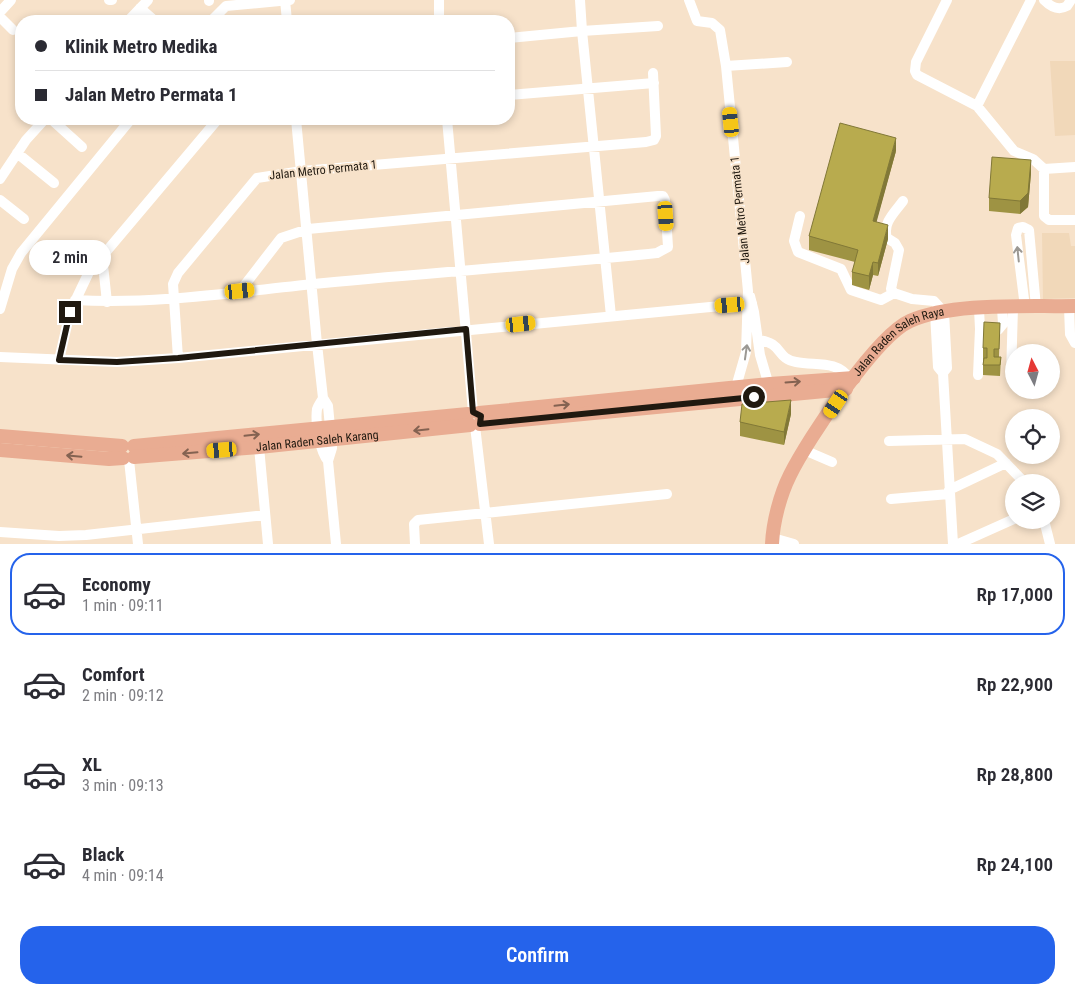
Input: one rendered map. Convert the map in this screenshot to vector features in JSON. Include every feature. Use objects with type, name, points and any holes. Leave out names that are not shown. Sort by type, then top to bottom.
[{"type":"main road","name":"Jalan Raden Saleh Raya","points":[[772,541],[789,476],[804,450],[850,382],[881,342],[896,329],[910,321],[939,312],[1072,306]]},
{"type":"main road","name":"Jalan Raden Saleh Karang","points":[[0,450],[109,459],[128,453],[850,382]]},
{"type":"main road","name":"Jalan Raden Saleh Karang","points":[[0,436],[128,453],[259,447],[325,434]]},
{"type":"street","points":[[0,12],[11,0]]},
{"type":"street","points":[[134,15],[148,0]]},
{"type":"street","points":[[285,0],[286,15]]},
{"type":"street","points":[[217,15],[226,6],[290,0]]},
{"type":"street","points":[[439,0],[440,15]]},
{"type":"street","points":[[580,0],[587,89],[611,316]]},
{"type":"street","name":"Jalan Metro Permata 1","points":[[689,0],[697,21],[712,23],[720,30],[726,66],[749,303],[746,352],[736,393]]},
{"type":"street","points":[[946,0],[916,62],[915,71],[920,78],[978,106],[1014,151],[1033,158],[1044,169],[1044,216],[1049,220],[1075,220]]},
{"type":"street","points":[[978,106],[1031,0]]},
{"type":"street","points":[[1044,0],[1059,9],[1067,6],[1071,0]]},
{"type":"street","points":[[140,8],[148,15]]},
{"type":"street","points":[[0,17],[13,30]]},
{"type":"street","points":[[515,38],[658,26]]},
{"type":"street","points":[[726,66],[786,62]]},
{"type":"street","name":"Jalan Metro Permata 1","points":[[178,358],[173,284],[178,273],[257,178],[302,171],[654,140],[656,136],[654,78],[587,89],[515,95]]},
{"type":"street","points":[[0,179],[17,153],[40,125]]},
{"type":"street","points":[[58,125],[82,147]]},
{"type":"street","points":[[0,309],[12,269],[21,254],[126,125]]},
{"type":"street","points":[[59,360],[75,300],[89,272],[213,125]]},
{"type":"street","points":[[297,125],[323,398],[317,409],[332,452],[328,461],[336,544]]},
{"type":"street","points":[[448,125],[474,419],[489,544]]},
{"type":"street","points":[[17,153],[54,183]]},
{"type":"street","points":[[1044,169],[1075,167]]},
{"type":"street","points":[[75,300],[107,302],[173,299],[312,284],[657,253],[667,249],[664,200],[663,196],[600,200],[308,228],[289,233],[281,238],[240,291]]},
{"type":"street","points":[[0,200],[24,219]]},
{"type":"street","points":[[903,201],[890,217],[886,232],[887,238],[895,243],[899,250],[891,288],[894,293],[912,299],[934,301],[939,312],[947,368],[943,373],[953,544]]},
{"type":"street","points":[[800,216],[794,241],[798,252],[841,269],[848,287],[854,292],[881,300],[894,293]]},
{"type":"street","points":[[980,329],[998,330],[1019,307],[1016,235],[1018,228],[1023,227],[1029,230],[1015,344]]},
{"type":"street","points":[[102,256],[107,302]]},
{"type":"street","points":[[0,357],[117,362],[178,358],[749,303]]},
{"type":"street","name":"Jalan Metro Permata 1","points":[[749,303],[762,364],[770,390]]},
{"type":"street","points":[[1072,306],[1070,334],[1075,344]]},
{"type":"street","points":[[978,374],[979,309]]},
{"type":"street","points":[[758,340],[775,344],[786,358],[794,362],[839,368],[850,382]]},
{"type":"street","points":[[889,441],[965,439],[981,444],[1005,461]]},
{"type":"street","points":[[259,447],[268,544]]},
{"type":"street","points":[[804,450],[832,462]]},
{"type":"street","points":[[128,453],[138,529],[138,544]]},
{"type":"street","points":[[891,499],[949,492],[1005,463]]},
{"type":"street","points":[[1008,464],[1017,474]]},
{"type":"street","points":[[415,544],[414,528],[416,521],[667,494]]},
{"type":"street","points":[[0,532],[59,536],[265,515]]},
{"type":"street","points":[[958,544],[1005,523]]},
{"type":"street","points":[[1046,529],[1050,544]]},
{"type":"street","points":[[772,541],[794,544]]},
{"type":"shaded area","points":[[1050,61],[1075,61],[1075,135],[1055,136]]},
{"type":"shaded area","points":[[1042,233],[1069,233],[1071,246],[1075,246],[1075,298],[1043,299]]},
{"type":"building","points":[[840,123],[896,138],[873,221],[888,225],[878,263],[873,262],[869,276],[852,272],[858,250],[809,236]]},
{"type":"building","points":[[992,157],[1031,160],[1028,193],[1020,201],[989,198]]},
{"type":"building","points":[[984,322],[1000,323],[999,349],[994,349],[994,357],[1001,357],[1000,365],[983,365],[984,358],[987,358],[987,348],[983,348]]},
{"type":"building","points":[[791,400],[784,432],[740,422],[742,404]]},
{"type":"route","points":[[70,312],[59,360],[117,362],[178,358],[466,329],[473,412],[479,413],[481,416],[480,424],[754,397]]}]
